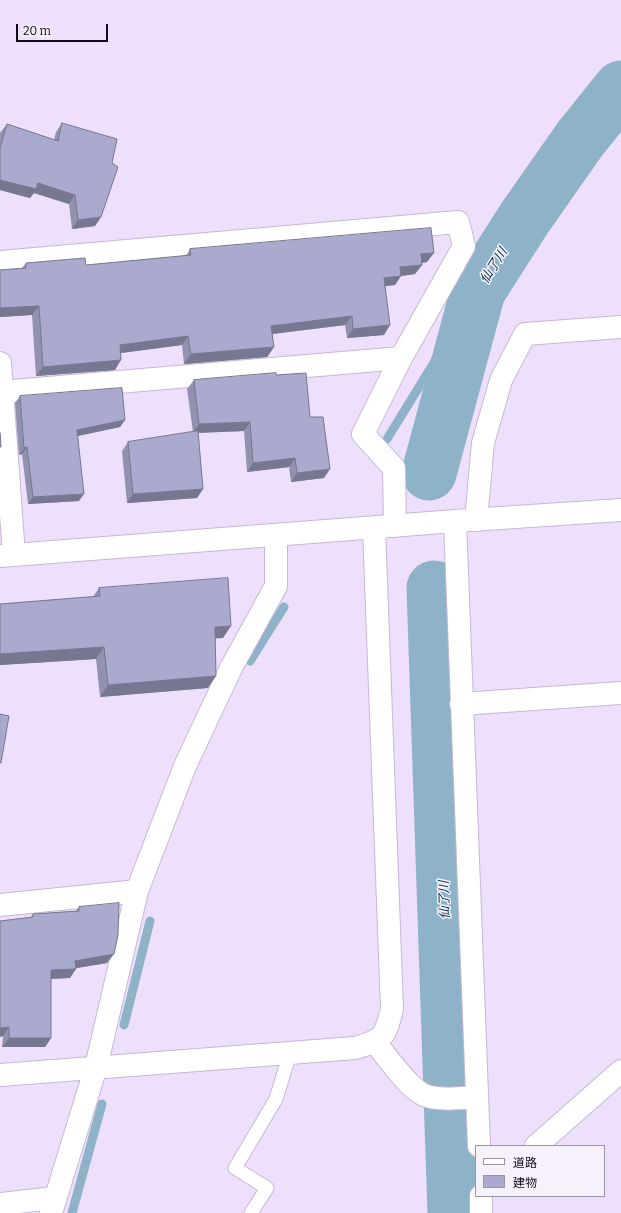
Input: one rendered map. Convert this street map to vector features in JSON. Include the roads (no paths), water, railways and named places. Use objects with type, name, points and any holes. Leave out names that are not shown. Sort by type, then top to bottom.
[{"type":"street","points":[[0,262],[458,222],[464,246],[400,358],[363,434],[394,468],[384,527],[392,1009],[386,1029],[375,1043],[355,1048],[0,1075]]},
{"type":"street","points":[[479,1145],[473,1097],[461,704],[465,520],[483,443],[502,380],[525,334],[621,327]]},
{"type":"street","points":[[1,392],[400,358]]},
{"type":"street","points":[[0,363],[7,556],[465,520],[621,510]]},
{"type":"street","points":[[0,1204],[52,1206],[96,1067],[137,891],[185,766],[231,668],[276,586],[276,536]]},
{"type":"street","points":[[461,704],[621,693]]},
{"type":"street","points":[[0,905],[137,891]]},
{"type":"street","points":[[375,1043],[412,1086],[424,1095],[439,1098],[473,1097]]},
{"type":"street","points":[[537,1145],[621,1071]]},
{"type":"street","points":[[481,1197],[482,1213]]},
{"type":"lane","points":[[251,1213],[267,1188],[235,1168],[276,1100],[290,1053]]},
{"type":"waterway","name":"仙了川","points":[[429,473],[478,291],[524,219],[580,139],[621,88]]},
{"type":"waterway","points":[[387,439],[478,291]]},
{"type":"waterway","name":"仙了川","points":[[434,588],[455,1213]]},
{"type":"waterway","points":[[250,661],[284,607]]},
{"type":"waterway","points":[[124,1025],[150,921]]},
{"type":"waterway","points":[[72,1213],[102,1104]]}]
